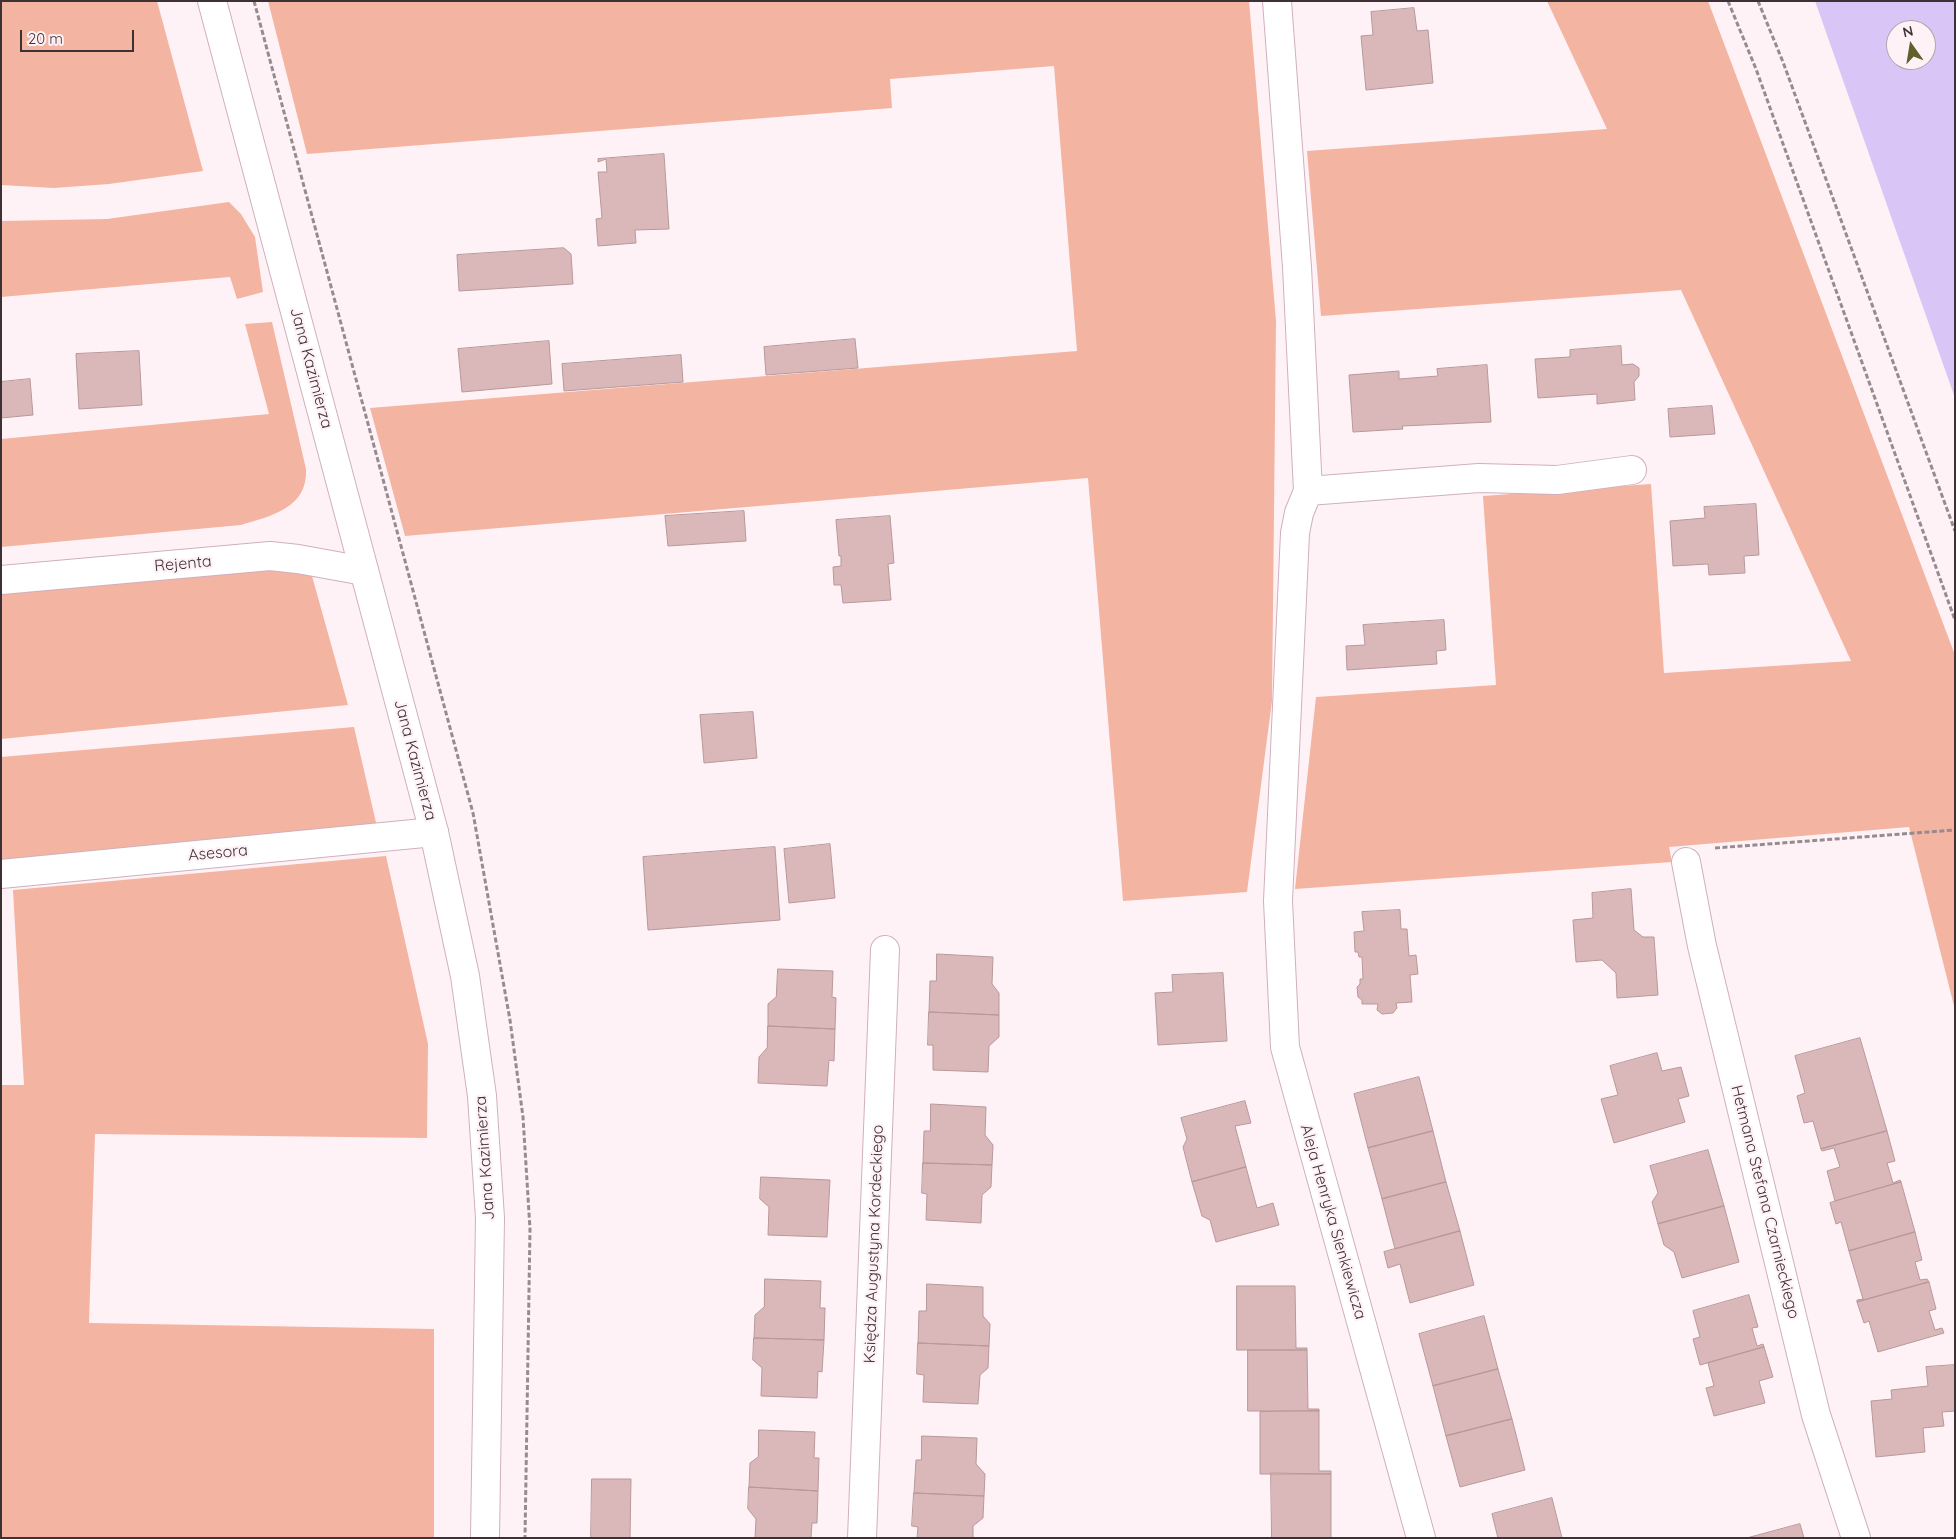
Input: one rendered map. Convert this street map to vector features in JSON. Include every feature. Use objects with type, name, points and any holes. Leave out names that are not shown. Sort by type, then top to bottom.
[{"type":"street","name":"Jana Kazimierza","points":[[212,1],[434,832],[465,976],[482,1096],[490,1218],[485,1538]]},
{"type":"street","points":[[1277,1],[1297,267],[1308,491],[1479,478],[1557,480],[1632,470]]},
{"type":"street","name":"Aleja Henryka Sienkiewicza","points":[[1308,491],[1299,514],[1295,532],[1278,901],[1285,1047],[1421,1538]]},
{"type":"street","name":"Rejenta","points":[[1,580],[270,556],[364,571]]},
{"type":"street","name":"Asesora","points":[[1,874],[434,832]]},
{"type":"street","name":"Hetmana Stefana Czarnieckiego","points":[[1686,862],[1704,954],[1816,1415],[1856,1538]]},
{"type":"street","name":"Księdza Augustyna Kordeckiego","points":[[862,1538],[885,950]]},
{"type":"path","points":[[1728,1],[1759,78],[1955,620]]},
{"type":"path","points":[[1758,1],[1783,62],[1955,530]]},
{"type":"path","points":[[1686,862],[1686,851],[1955,830]]},
{"type":"shaded area","points":[[1,1],[157,1],[203,171],[109,184],[54,188],[1,185]]},
{"type":"shaded area","points":[[268,1],[1249,1],[1276,321],[1272,701],[1247,892],[1123,901],[1088,478],[405,536],[370,408],[1077,351],[1054,66],[890,79],[892,108],[307,154]]},
{"type":"shaded area","points":[[1547,1],[1708,1],[1955,655],[1955,1010],[1909,827],[1669,847],[1672,862],[1295,889],[1316,697],[1496,685],[1483,496],[1651,484],[1664,673],[1851,661],[1681,290],[1321,316],[1307,151],[1607,129]]},
{"type":"shaded area","points":[[1815,1],[1955,1],[1955,398]]},
{"type":"shaded area","points":[[229,202],[241,214],[255,237],[263,292],[237,299],[230,277],[1,297],[1,221],[107,219]]},
{"type":"shaded area","points":[[272,322],[306,469],[305,482],[301,493],[286,508],[275,514],[241,525],[1,547],[1,439],[269,414],[245,324]]},
{"type":"shaded area","points":[[271,567],[295,568],[312,576],[348,705],[1,739],[1,592]]},
{"type":"shaded area","points":[[354,727],[377,827],[1,862],[1,757]]},
{"type":"shaded area","points":[[386,856],[428,1044],[427,1138],[95,1134],[89,1323],[434,1329],[434,1538],[1,1538],[1,1085],[24,1085],[13,890]]},
{"type":"building","points":[[1414,8],[1417,31],[1428,30],[1433,83],[1366,90],[1361,36],[1373,35],[1371,12]]},
{"type":"building","points":[[664,154],[669,229],[635,230],[636,243],[598,246],[596,219],[602,218],[598,172],[607,172],[606,159],[598,162],[598,159]]},
{"type":"building","points":[[564,248],[571,254],[573,284],[459,291],[457,255]]},
{"type":"building","points":[[855,339],[858,368],[766,375],[764,347]]},
{"type":"building","points":[[549,341],[552,384],[462,392],[458,349]]},
{"type":"building","points":[[1621,346],[1622,365],[1633,364],[1639,368],[1639,376],[1634,382],[1635,400],[1597,404],[1597,394],[1538,398],[1535,359],[1570,357],[1570,350]]},
{"type":"building","points":[[139,351],[142,405],[79,409],[76,354]]},
{"type":"building","points":[[681,355],[683,382],[564,391],[562,364]]},
{"type":"building","points":[[1487,365],[1491,422],[1402,426],[1403,429],[1353,432],[1349,375],[1399,371],[1399,379],[1438,376],[1437,369]]},
{"type":"building","points":[[30,379],[33,415],[1,418],[1,382]]},
{"type":"building","points":[[1712,406],[1715,434],[1670,437],[1668,409]]},
{"type":"building","points":[[1756,504],[1759,555],[1744,556],[1745,573],[1709,575],[1708,564],[1673,566],[1670,521],[1705,518],[1704,507]]},
{"type":"building","points":[[744,511],[746,541],[668,546],[665,516]]},
{"type":"building","points":[[890,516],[894,563],[888,564],[891,600],[843,603],[841,585],[834,585],[833,567],[841,566],[836,520]]},
{"type":"building","points":[[1444,620],[1446,650],[1436,651],[1437,664],[1347,670],[1346,646],[1365,645],[1363,625]]},
{"type":"building","points":[[753,712],[757,758],[704,763],[700,715]]},
{"type":"building","points":[[830,844],[835,898],[789,903],[784,849]]},
{"type":"building","points":[[775,847],[780,920],[648,930],[643,857]]},
{"type":"building","points":[[1631,889],[1634,930],[1643,937],[1654,937],[1658,995],[1617,998],[1616,973],[1602,960],[1576,962],[1573,920],[1593,918],[1592,893]]},
{"type":"building","points":[[1400,910],[1401,929],[1407,929],[1409,956],[1416,955],[1418,974],[1410,975],[1412,1002],[1396,1003],[1397,1008],[1393,1013],[1382,1014],[1377,1010],[1378,1004],[1362,1004],[1362,1000],[1358,997],[1357,987],[1360,984],[1360,979],[1363,979],[1362,957],[1359,957],[1358,952],[1355,952],[1354,932],[1364,931],[1362,912]]},
{"type":"building","points":[[937,954],[993,957],[992,984],[999,993],[999,1015],[929,1012],[930,981],[936,981]]},
{"type":"building","points":[[778,969],[833,971],[832,997],[836,998],[835,1029],[768,1026],[768,1004],[776,997]]},
{"type":"building","points":[[1223,973],[1227,1041],[1158,1045],[1155,993],[1173,992],[1172,975]]},
{"type":"building","points":[[929,1012],[999,1015],[999,1037],[989,1046],[988,1072],[933,1070],[933,1045],[928,1045]]},
{"type":"building","points":[[768,1026],[835,1029],[834,1061],[829,1060],[827,1086],[758,1083],[759,1057],[767,1048]]},
{"type":"building","points":[[1860,1038],[1887,1131],[1821,1149],[1813,1121],[1804,1123],[1797,1096],[1805,1093],[1795,1056]]},
{"type":"building","points":[[1657,1053],[1662,1071],[1681,1067],[1689,1096],[1678,1099],[1685,1122],[1614,1143],[1601,1099],[1618,1095],[1610,1066]]},
{"type":"building","points":[[1419,1077],[1433,1131],[1368,1148],[1354,1094]]},
{"type":"building","points":[[1245,1101],[1251,1123],[1235,1126],[1246,1167],[1192,1182],[1183,1147],[1187,1139],[1181,1118]]},
{"type":"building","points":[[931,1104],[986,1107],[985,1135],[993,1145],[992,1165],[923,1163],[924,1131],[930,1131]]},
{"type":"building","points":[[1433,1131],[1446,1182],[1382,1199],[1368,1148]]},
{"type":"building","points":[[1887,1131],[1895,1161],[1887,1163],[1893,1183],[1900,1180],[1901,1182],[1835,1201],[1827,1171],[1840,1167],[1834,1148],[1822,1151],[1821,1149]]},
{"type":"building","points":[[1708,1150],[1724,1206],[1658,1224],[1652,1202],[1658,1193],[1650,1166]]},
{"type":"building","points":[[923,1163],[992,1165],[991,1187],[982,1195],[981,1223],[926,1220],[927,1194],[922,1193]]},
{"type":"building","points":[[1246,1167],[1257,1208],[1273,1203],[1279,1225],[1216,1242],[1210,1220],[1202,1216],[1192,1182]]},
{"type":"building","points":[[761,1177],[830,1180],[827,1237],[768,1235],[769,1207],[760,1199]]},
{"type":"building","points":[[1446,1182],[1460,1231],[1395,1249],[1382,1199]]},
{"type":"building","points":[[1901,1182],[1915,1232],[1849,1251],[1841,1222],[1836,1224],[1830,1203]]},
{"type":"building","points":[[1724,1206],[1739,1262],[1682,1278],[1674,1252],[1664,1245],[1658,1224]]},
{"type":"building","points":[[1460,1231],[1474,1285],[1410,1303],[1400,1264],[1388,1268],[1384,1252]]},
{"type":"building","points":[[1915,1232],[1922,1260],[1915,1262],[1920,1280],[1927,1279],[1929,1282],[1857,1302],[1857,1300],[1863,1299],[1849,1251]]},
{"type":"building","points":[[765,1279],[821,1281],[820,1308],[825,1308],[824,1340],[754,1338],[755,1315],[764,1307]]},
{"type":"building","points":[[1929,1282],[1936,1309],[1929,1311],[1935,1330],[1942,1328],[1944,1333],[1878,1352],[1869,1321],[1864,1323],[1857,1302]]},
{"type":"building","points":[[927,1284],[983,1287],[983,1316],[990,1324],[989,1346],[918,1343],[919,1311],[926,1311]]},
{"type":"building","points":[[1237,1286],[1295,1286],[1296,1348],[1307,1348],[1307,1350],[1237,1350]]},
{"type":"building","points":[[1749,1295],[1758,1327],[1752,1328],[1757,1346],[1763,1344],[1764,1347],[1700,1365],[1693,1339],[1700,1337],[1693,1311]]},
{"type":"building","points":[[1484,1316],[1498,1369],[1433,1386],[1419,1334]]},
{"type":"building","points":[[754,1338],[824,1340],[822,1372],[818,1371],[817,1398],[761,1396],[762,1368],[753,1360]]},
{"type":"building","points":[[918,1343],[989,1346],[988,1368],[980,1375],[978,1404],[923,1402],[924,1375],[917,1374]]},
{"type":"building","points":[[1764,1347],[1773,1377],[1759,1381],[1765,1403],[1714,1416],[1706,1388],[1714,1386],[1708,1363]]},
{"type":"building","points":[[1248,1350],[1307,1350],[1308,1409],[1319,1409],[1319,1411],[1248,1411]]},
{"type":"building","points":[[1955,1365],[1955,1411],[1942,1412],[1944,1426],[1923,1428],[1925,1452],[1876,1457],[1871,1401],[1892,1399],[1891,1390],[1928,1386],[1926,1367]]},
{"type":"building","points":[[1498,1369],[1512,1419],[1446,1436],[1433,1386]]},
{"type":"building","points":[[1319,1411],[1319,1471],[1331,1471],[1331,1474],[1260,1474],[1260,1412]]},
{"type":"building","points":[[1512,1419],[1525,1470],[1460,1487],[1446,1436]]},
{"type":"building","points":[[759,1430],[815,1432],[814,1458],[819,1458],[818,1491],[749,1487],[750,1463],[758,1457]]},
{"type":"building","points":[[922,1436],[977,1438],[976,1464],[985,1474],[984,1496],[914,1493],[916,1460],[921,1460]]},
{"type":"building","points":[[1271,1473],[1331,1474],[1331,1538],[1272,1538]]},
{"type":"building","points":[[592,1479],[631,1479],[630,1538],[591,1538]]},
{"type":"building","points":[[749,1487],[818,1491],[817,1523],[812,1523],[811,1538],[755,1538],[756,1519],[748,1509]]},
{"type":"building","points":[[914,1493],[984,1496],[983,1518],[973,1526],[973,1538],[917,1538],[918,1527],[912,1526]]},
{"type":"building","points":[[1552,1498],[1562,1538],[1498,1538],[1492,1514]]},
{"type":"building","points":[[1800,1524],[1804,1538],[1747,1538]]}]
